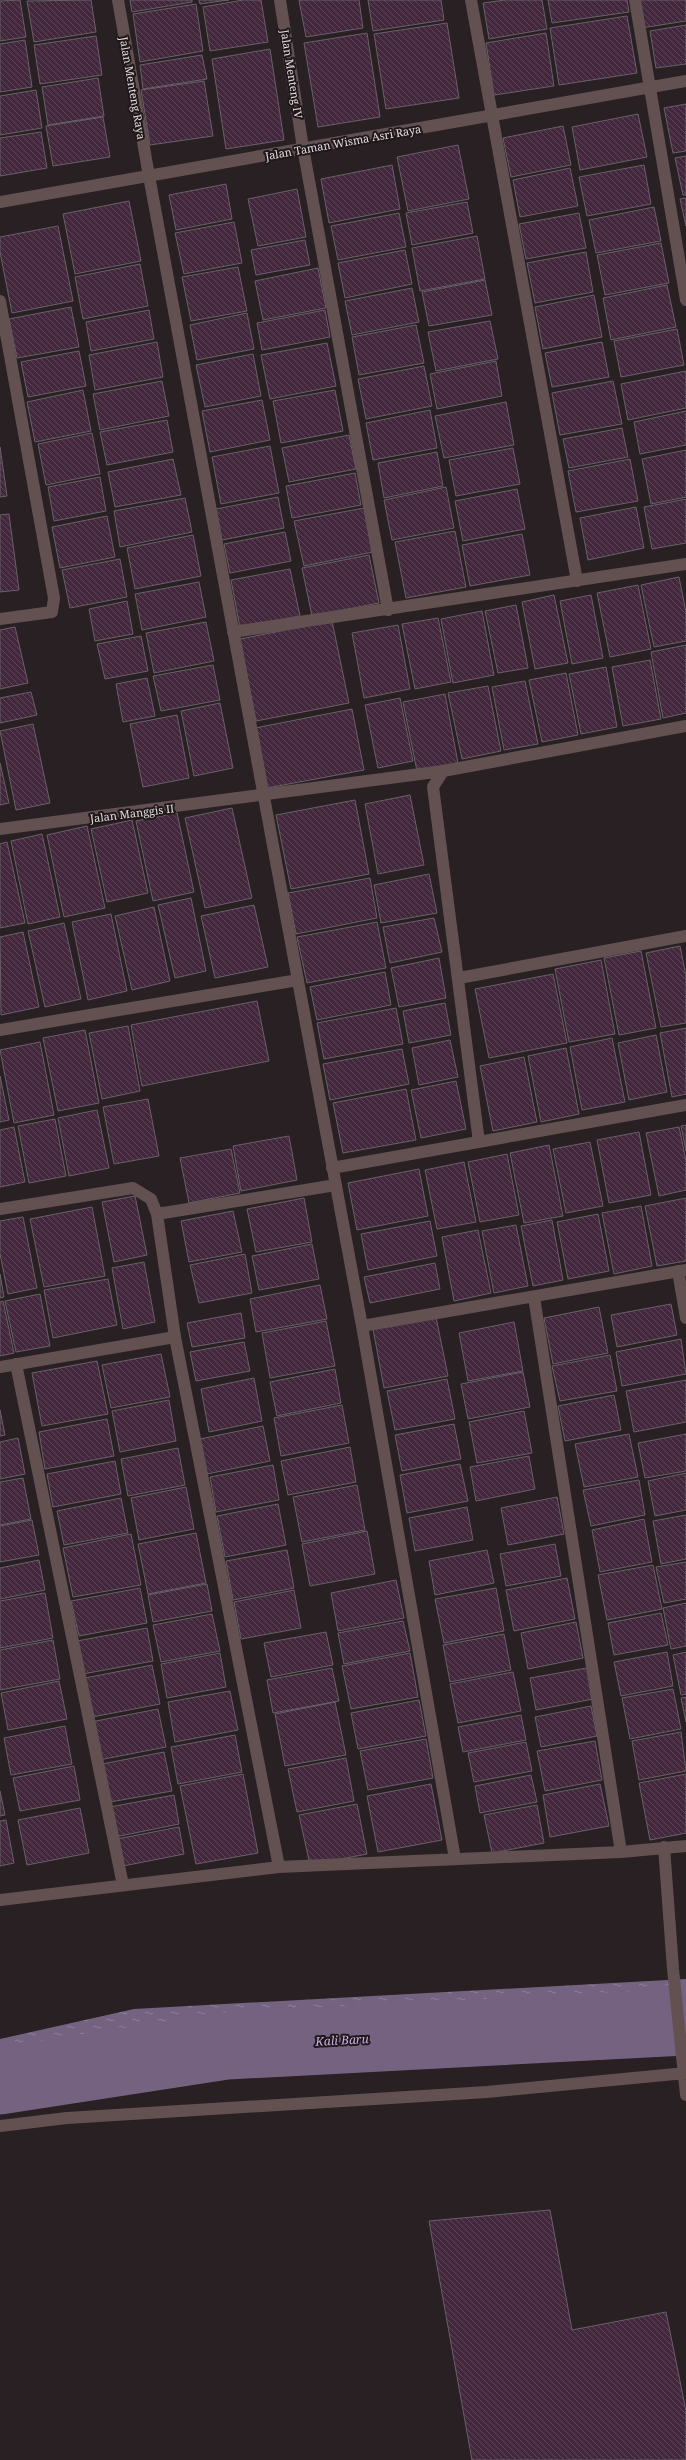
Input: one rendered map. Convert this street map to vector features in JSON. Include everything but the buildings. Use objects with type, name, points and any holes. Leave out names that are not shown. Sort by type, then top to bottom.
[{"type":"street","name":"Jalan Menteng Raya","points":[[118,0],[263,796],[362,1326],[455,1859]]},
{"type":"street","name":"Jalan Menteng IV","points":[[280,0],[303,148],[388,610]]},
{"type":"street","points":[[471,0],[577,581]]},
{"type":"street","points":[[634,0],[686,300]]},
{"type":"street","name":"Jalan Taman Wisma Asri Raya","points":[[0,202],[686,82]]},
{"type":"street","points":[[0,301],[54,598],[52,612],[0,619]]},
{"type":"street","points":[[233,632],[388,610],[686,564]]},
{"type":"street","name":"Jalan Manggis II","points":[[0,829],[263,796],[443,771],[686,726]]},
{"type":"street","points":[[443,771],[433,787],[459,978],[478,1142]]},
{"type":"street","points":[[459,978],[686,936]]},
{"type":"street","points":[[0,1030],[298,980]]},
{"type":"street","points":[[332,1168],[686,1105]]},
{"type":"street","points":[[157,1214],[336,1186]]},
{"type":"street","points":[[0,1209],[133,1188],[151,1198],[157,1214],[175,1337],[279,1866]]},
{"type":"street","points":[[362,1326],[682,1270],[686,1318]]},
{"type":"street","points":[[534,1297],[621,1852]]},
{"type":"street","points":[[0,1367],[175,1337]]},
{"type":"street","points":[[16,1364],[123,1885]]},
{"type":"street","points":[[0,1900],[279,1866],[621,1852],[686,1846]]},
{"type":"street","points":[[664,1848],[672,1969],[681,2038],[686,2095]]},
{"type":"street","points":[[0,2126],[66,2118],[486,2092],[684,2073]]},
{"type":"water","points":[[686,1979],[686,2016],[437,2033],[42,2068],[0,2078],[0,2039],[134,2009]]},
{"type":"waterway","name":"Kali Baru","points":[[0,2081],[227,2046],[686,2022]]}]
